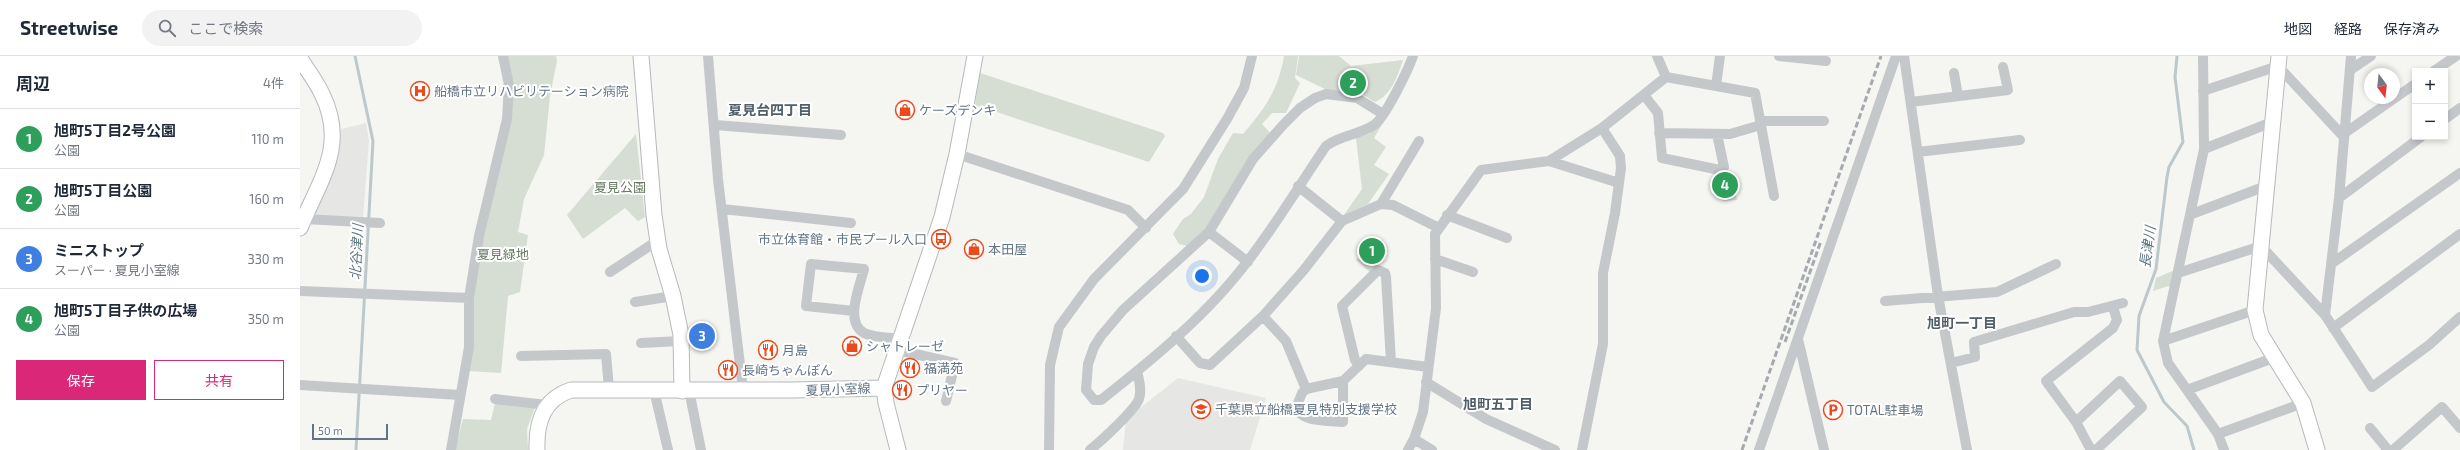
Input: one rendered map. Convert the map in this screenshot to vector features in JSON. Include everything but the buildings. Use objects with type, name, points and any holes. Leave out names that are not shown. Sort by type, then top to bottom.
[{"type":"street","points":[[451,450],[469,347],[469,298],[479,236],[507,119],[509,85],[503,56]]},
{"type":"street","points":[[641,56],[657,241],[673,296],[681,341],[686,391],[701,450]]},
{"type":"street","points":[[708,56],[722,209],[743,390]]},
{"type":"street","name":"夏見小室線","points":[[536,450],[537,428],[548,405],[560,394],[571,390],[609,389],[686,391],[884,388],[942,217],[957,154],[975,56]]},
{"type":"street","points":[[1049,450],[1050,365],[1059,327],[1094,280],[1146,228],[1183,188],[1199,165],[1244,88],[1252,56]]},
{"type":"street","points":[[1383,114],[1357,98],[1326,94],[1315,98],[1284,124],[1254,159],[1209,232],[1112,321],[1094,347],[1088,364],[1086,390],[1094,400],[1101,400],[1137,371],[1221,293],[1248,262],[1326,146],[1335,139],[1375,125],[1383,114],[1413,56]]},
{"type":"street","points":[[1657,56],[1666,77]]},
{"type":"street","points":[[1716,86],[1720,56]]},
{"type":"street","points":[[1779,56],[1826,61]]},
{"type":"street","points":[[1759,450],[1896,56]]},
{"type":"street","points":[[1904,56],[1938,296],[1967,450]]},
{"type":"street","points":[[2203,56],[2204,149],[2192,214],[2163,341],[2168,363],[2218,434],[2224,450]]},
{"type":"street","points":[[2325,315],[2339,198],[2342,135],[2351,56]]},
{"type":"street","points":[[2350,70],[2371,56]]},
{"type":"street","points":[[2438,68],[2456,56]]},
{"type":"street","points":[[300,58],[325,101],[333,135],[326,170],[302,223],[376,223]]},
{"type":"street","points":[[2203,90],[2279,61]]},
{"type":"street","points":[[2279,61],[2255,310],[2261,335],[2273,358],[2303,403],[2317,450]]},
{"type":"street","points":[[2279,61],[2342,135]]},
{"type":"street","points":[[1911,102],[2008,90],[2003,67]]},
{"type":"street","points":[[1954,72],[1958,96]]},
{"type":"street","points":[[1408,450],[1414,439],[1423,412],[1436,308],[1435,234],[1447,214],[1481,170],[1549,160],[1602,128],[1666,77],[1755,93],[1774,196]]},
{"type":"street","points":[[2342,135],[2412,86]]},
{"type":"street","points":[[1644,95],[1658,114],[1662,158],[1720,170],[1724,167],[1716,134]]},
{"type":"street","points":[[2448,117],[2460,108]]},
{"type":"street","points":[[1659,133],[1730,134],[1760,123],[1824,121]]},
{"type":"street","points":[[2204,149],[2272,122]]},
{"type":"street","points":[[714,126],[841,136]]},
{"type":"street","points":[[1582,450],[1603,344],[1603,273],[1619,182],[1620,156],[1602,128]]},
{"type":"street","points":[[1918,152],[2020,140]]},
{"type":"street","points":[[2339,198],[2417,140]]},
{"type":"street","points":[[1382,204],[1419,141]]},
{"type":"street","points":[[957,154],[1128,210],[1146,228]]},
{"type":"street","points":[[1549,160],[1619,182]]},
{"type":"street","points":[[2331,264],[2460,173]]},
{"type":"street","points":[[1298,186],[1342,221]]},
{"type":"street","points":[[2192,214],[2266,186]]},
{"type":"street","points":[[1176,336],[1200,363],[1210,364],[1263,316],[1303,270],[1342,221],[1382,204],[1393,205],[1438,228]]},
{"type":"street","points":[[722,209],[851,223]]},
{"type":"street","points":[[1447,214],[1507,238]]},
{"type":"street","points":[[1209,232],[1248,262]]},
{"type":"street","points":[[2333,328],[2460,234]]},
{"type":"street","points":[[610,272],[657,241]]},
{"type":"street","points":[[2178,273],[2261,246]]},
{"type":"street","points":[[2261,246],[2325,315],[2372,388],[2429,345],[2460,317]]},
{"type":"street","points":[[1435,259],[1473,272]]},
{"type":"street","points":[[854,312],[806,306],[810,264],[864,269],[854,312],[856,324],[864,333],[955,363],[946,401]]},
{"type":"street","points":[[1885,301],[1997,292],[2056,264]]},
{"type":"street","points":[[1359,366],[1355,360],[1342,306],[1378,270],[1385,273],[1386,277],[1391,362]]},
{"type":"street","points":[[300,291],[469,298]]},
{"type":"street","points":[[635,302],[673,296]]},
{"type":"street","points":[[1951,363],[1975,357],[1974,342],[2074,312],[2088,312],[2113,307],[2123,303]]},
{"type":"street","points":[[2091,450],[2076,422],[2046,381],[2113,328],[2116,320],[2113,307]]},
{"type":"street","points":[[2163,341],[2255,310]]},
{"type":"street","points":[[1263,316],[1286,341],[1306,389]]},
{"type":"street","points":[[1798,338],[1824,450]]},
{"type":"street","points":[[641,343],[681,341]]},
{"type":"street","points":[[521,356],[606,354],[609,389]]},
{"type":"street","points":[[2186,390],[2273,358]]},
{"type":"street","points":[[1343,381],[1343,422],[1304,417],[1298,413],[1296,408],[1302,393],[1306,389],[1343,381],[1366,359],[1428,367]]},
{"type":"street","points":[[1090,450],[1102,440],[1139,400],[1140,390],[1137,371]]},
{"type":"street","points":[[2076,422],[2120,381],[2142,407],[2096,450]]},
{"type":"street","points":[[1426,382],[1486,419],[1555,450]]},
{"type":"street","points":[[300,385],[460,395]]},
{"type":"street","points":[[884,388],[898,450]]},
{"type":"street","points":[[654,390],[668,450]]},
{"type":"street","points":[[495,399],[548,405]]},
{"type":"street","points":[[2218,434],[2303,403]]},
{"type":"street","points":[[2393,450],[2442,407],[2460,428]]},
{"type":"street","points":[[2370,428],[2388,450]]},
{"type":"street","points":[[1414,439],[1432,450]]},
{"type":"shaded area","points":[[366,123],[369,141],[363,218],[313,215],[334,171],[340,147],[341,129]]},
{"type":"shaded area","name":"千葉県立船橋夏見特別支援学校","points":[[1178,378],[1266,398],[1250,450],[1123,450],[1126,419]]},
{"type":"green space","name":"夏見緑地","points":[[507,56],[556,56],[557,61],[550,96],[544,155],[524,199],[518,232],[528,235],[520,292],[508,296],[501,373],[469,371],[473,300],[482,237],[510,120]]},
{"type":"green space","points":[[1284,56],[1298,56],[1295,78],[1300,83],[1286,113],[1272,113],[1262,124],[1271,134],[1210,227],[1188,246],[1179,244],[1173,234],[1183,219],[1191,214],[1204,197],[1218,159],[1233,133],[1243,134],[1258,116],[1270,98],[1278,79]]},
{"type":"green space","points":[[1299,56],[1339,56],[1351,66],[1403,60],[1390,90],[1381,99],[1375,102],[1357,91],[1327,90],[1296,75]]},
{"type":"green space","points":[[980,73],[1163,133],[1165,136],[1149,162],[975,105]]},
{"type":"green space","points":[[1384,121],[1374,138],[1386,147],[1374,165],[1389,174],[1368,204],[1344,215],[1362,189],[1356,138],[1369,134]]},
{"type":"green space","name":"夏見公園","points":[[636,134],[645,217],[638,221],[625,208],[583,239],[567,215]]},
{"type":"green space","points":[[1725,172],[1728,187],[1735,190],[1737,200],[1723,201],[1722,183],[1716,174],[1721,175]]},
{"type":"green space","points":[[1377,243],[1379,264],[1370,272],[1356,260]]},
{"type":"green space","points":[[2175,270],[2172,288],[2168,286],[2153,291],[2156,278]]},
{"type":"green space","points":[[495,403],[535,407],[527,429],[528,450],[455,450],[463,419],[491,420]]},
{"type":"waterway","name":"北谷津川","points":[[355,56],[373,141],[356,450]]},
{"type":"waterway","name":"長津川","points":[[2177,56],[2175,77],[2183,142],[2169,167],[2156,269],[2139,316],[2137,350],[2164,402],[2187,426],[2194,450]]},
{"type":"railway","points":[[1742,450],[1881,56]]},
{"type":"railway","points":[[1785,342],[1821,241]]},
{"type":"place","name":"旭町5丁目公園","points":[[1353,83]]},
{"type":"place","name":"船橋市立リハビリテーション病院","points":[[420,91]]},
{"type":"place","name":"ケーズデンキ","points":[[905,110]]},
{"type":"place","name":"旭町5丁目子供の広場","points":[[1725,185]]},
{"type":"place","name":"市立体育館・市民プール入口","points":[[941,239]]},
{"type":"place","name":"本田屋","points":[[974,249]]},
{"type":"place","name":"旭町5丁目2号公園","points":[[1372,251]]},
{"type":"place","name":"ミニストップ","points":[[702,336]]},
{"type":"place","name":"シャトレーゼ","points":[[852,346]]},
{"type":"place","name":"月島","points":[[768,350]]},
{"type":"place","name":"福満苑","points":[[910,368]]},
{"type":"place","name":"長崎ちゃんぽん","points":[[728,370]]},
{"type":"place","name":"プリヤー","points":[[902,390]]},
{"type":"place","name":"千葉県立船橋夏見特別支援学校","points":[[1201,409]]},
{"type":"place","name":"TOTAL駐車場","points":[[1833,410]]},
{"type":"district","name":"夏見台四丁目","points":[[770,109]]},
{"type":"district","name":"旭町一丁目","points":[[1962,322]]},
{"type":"district","name":"旭町五丁目","points":[[1498,403]]}]
